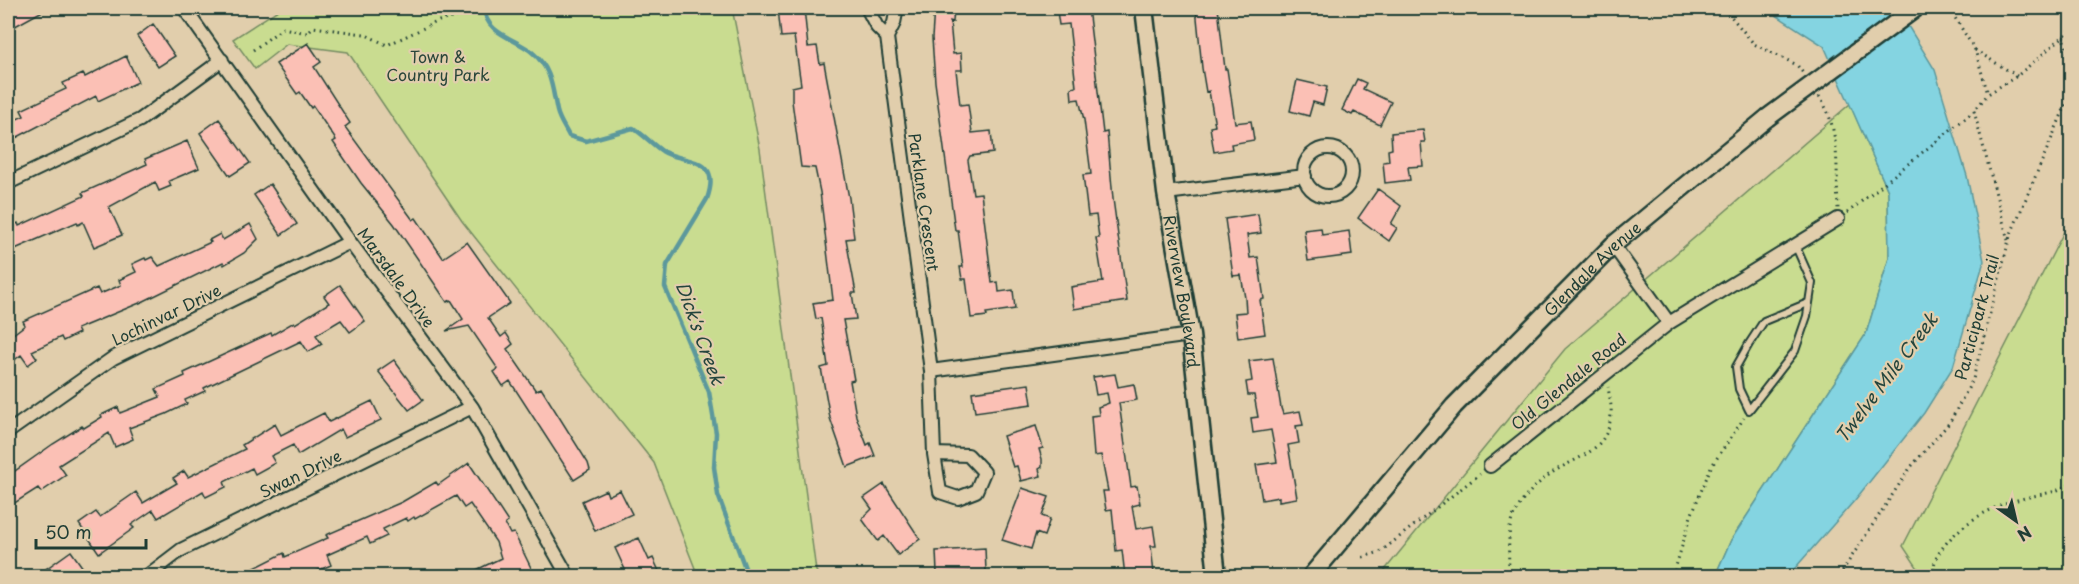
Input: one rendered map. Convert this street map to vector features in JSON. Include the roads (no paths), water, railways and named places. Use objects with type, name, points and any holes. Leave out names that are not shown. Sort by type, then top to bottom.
[{"type":"main road","name":"Riverview Boulevard","points":[[1144,8],[1166,193],[1191,334],[1218,575]]},
{"type":"main road","name":"Glendale Avenue","points":[[1311,576],[1454,406],[1613,246],[1767,118],[1916,8]]},
{"type":"street","name":"Marsdale Drive","points":[[184,8],[350,242],[472,407],[568,576]]},
{"type":"street","name":"Parklane Crescent","points":[[867,8],[877,27],[887,37]]},
{"type":"street","name":"Parklane Crescent","points":[[897,8],[894,23],[887,37],[931,371],[934,454],[940,492],[958,498],[976,491],[984,472],[968,455],[934,454]]},
{"type":"street","points":[[8,183],[140,120],[222,60]]},
{"type":"street","points":[[1166,193],[1305,176]]},
{"type":"street","name":"Old Glendale Road","points":[[1490,466],[1606,370],[1668,323],[1796,247],[1838,219]]},
{"type":"street","name":"Lochinvar Drive","points":[[8,432],[113,358],[350,242]]},
{"type":"street","points":[[1613,246],[1668,323]]},
{"type":"street","points":[[931,371],[1191,334]]},
{"type":"street","name":"Swan Drive","points":[[147,576],[181,550],[472,407]]},
{"type":"lane","points":[[1796,247],[1812,283],[1807,316],[1795,351],[1749,410],[1739,389],[1736,368],[1749,344],[1764,321],[1808,303]]},
{"type":"water","name":"Twelve Mile Creek","points":[[1765,8],[1897,8],[1935,70],[1967,176],[1984,261],[1953,367],[1924,413],[1855,500],[1788,576],[1715,576],[1731,540],[1866,334],[1889,258],[1888,191],[1824,46]]},
{"type":"waterway","name":"Dick's Creek","points":[[484,8],[490,24],[503,35],[533,53],[548,72],[558,114],[569,136],[586,141],[633,128],[662,151],[698,163],[710,174],[707,199],[667,265],[665,287],[709,392],[716,433],[714,467],[718,495],[748,576]]},
{"type":"park label","name":"Town & Country Park","points":[[438,65]]}]
